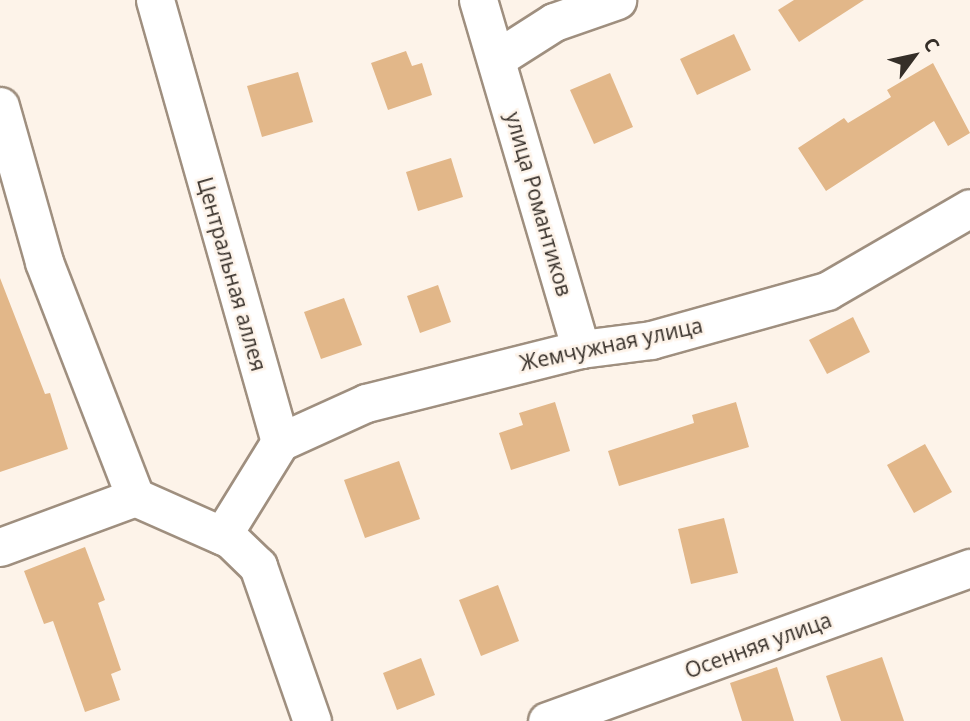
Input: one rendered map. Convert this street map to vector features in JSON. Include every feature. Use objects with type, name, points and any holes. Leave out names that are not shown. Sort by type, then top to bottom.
[{"type":"street","name":"Центральная аллея","points":[[155,0],[280,442]]},
{"type":"street","name":"улица Романтиков","points":[[478,0],[581,349]]},
{"type":"street","points":[[496,59],[554,22],[617,0]]},
{"type":"street","points":[[0,106],[44,262],[135,497]]},
{"type":"street","name":"Жемчужная улица","points":[[280,442],[366,402],[581,349],[651,340],[827,291],[970,208]]},
{"type":"street","points":[[222,536],[280,442]]},
{"type":"street","points":[[0,547],[135,497],[222,536],[258,566],[312,721]]},
{"type":"street","name":"Осенняя улица","points":[[547,721],[970,568]]},
{"type":"building","points":[[794,0],[864,0],[799,42],[778,10]]},
{"type":"building","points":[[734,34],[751,70],[697,95],[680,59]]},
{"type":"building","points":[[406,51],[412,66],[422,63],[432,95],[388,110],[371,63]]},
{"type":"building","points":[[933,63],[970,133],[948,146],[934,121],[826,191],[798,148],[844,118],[848,123],[891,97],[887,90]]},
{"type":"building","points":[[298,72],[313,122],[262,137],[247,86]]},
{"type":"building","points":[[610,73],[633,127],[594,144],[570,90]]},
{"type":"building","points":[[451,158],[463,197],[418,211],[406,172]]},
{"type":"building","points":[[0,278],[45,394],[50,393],[68,449],[0,472]]},
{"type":"building","points":[[438,285],[451,322],[420,333],[407,296]]},
{"type":"building","points":[[344,298],[362,345],[321,359],[304,312]]},
{"type":"building","points":[[853,317],[870,352],[827,374],[809,340]]},
{"type":"building","points":[[555,402],[570,451],[511,470],[499,433],[523,425],[519,413]]},
{"type":"building","points":[[736,402],[749,447],[619,486],[608,451],[694,423],[692,415]]},
{"type":"building","points":[[925,444],[952,492],[914,513],[887,465]]},
{"type":"building","points":[[399,461],[420,519],[365,538],[344,480]]},
{"type":"building","points":[[724,518],[738,573],[691,584],[678,529]]},
{"type":"building","points":[[85,547],[105,600],[98,603],[121,670],[111,674],[120,700],[85,712],[53,621],[44,624],[24,571]]},
{"type":"building","points":[[498,585],[519,641],[481,656],[459,600]]},
{"type":"building","points":[[882,657],[904,721],[841,721],[826,676]]},
{"type":"building","points":[[421,658],[435,695],[397,710],[383,673]]},
{"type":"building","points":[[777,667],[794,721],[742,721],[730,683]]}]
